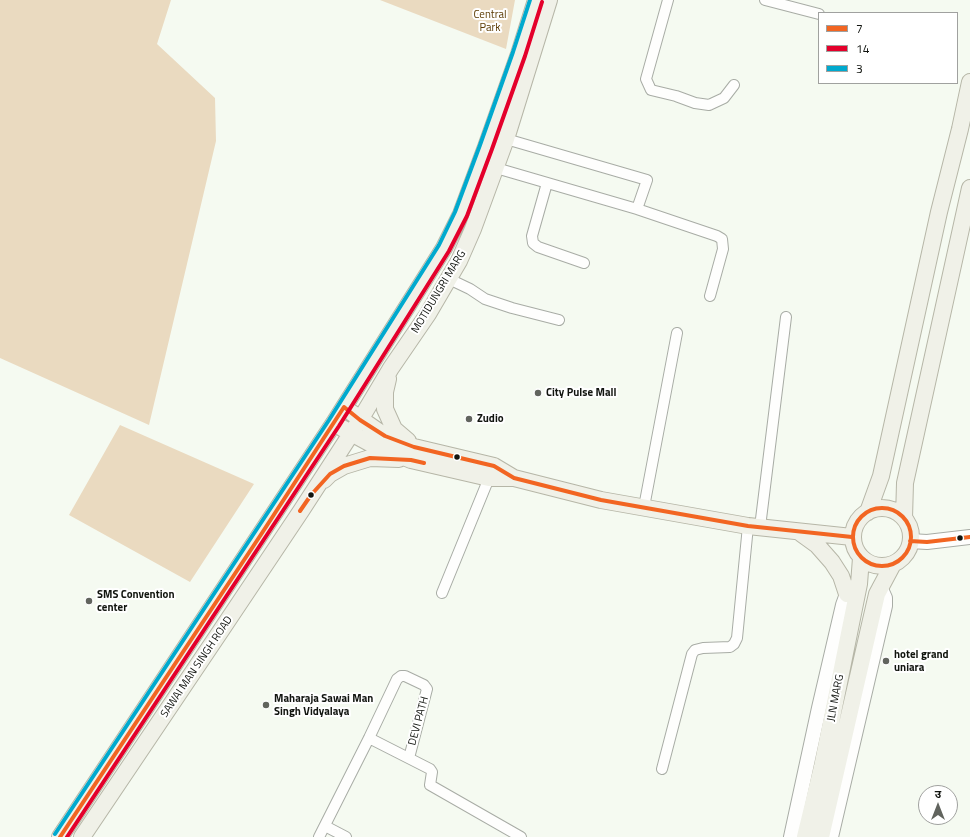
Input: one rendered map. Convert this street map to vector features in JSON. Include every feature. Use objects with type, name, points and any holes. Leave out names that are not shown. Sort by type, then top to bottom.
[{"type":"main road","points":[[65,835],[334,423],[444,248],[461,214],[486,147],[519,54],[536,0]]},
{"type":"main road","name":"MOTIDUNGRI MARG","points":[[311,495],[460,262],[506,139],[549,0]]},
{"type":"main road","points":[[868,512],[881,476],[939,212],[965,130],[970,82]]},
{"type":"main road","points":[[904,518],[905,484],[966,219],[970,188]]},
{"type":"main road","points":[[391,368],[385,392],[385,409],[394,429],[413,453]]},
{"type":"main road","points":[[344,407],[360,420],[413,453],[489,478],[514,478],[601,500],[754,526],[852,537]]},
{"type":"main road","points":[[334,423],[350,434],[375,446],[494,466],[514,478]]},
{"type":"main road","points":[[311,495],[330,474],[344,466],[370,458],[413,453]]},
{"type":"main road","name":"SAWAI MAN SINGH ROAD","points":[[82,837],[311,495]]},
{"type":"main road","points":[[876,509],[886,509],[896,512],[904,518],[909,527],[911,536],[909,547],[903,557],[893,564],[888,566],[877,566],[870,564],[861,558],[854,547],[852,537],[855,526],[860,518],[868,512],[876,509]]},
{"type":"main road","points":[[798,531],[817,545],[853,589]]},
{"type":"main road","name":"JLN MARG","points":[[805,837],[822,767],[853,589],[861,558]]},
{"type":"main road","name":"JLN MARG","points":[[821,837],[877,594],[893,564]]},
{"type":"street","points":[[668,0],[646,79],[651,90],[676,96],[695,103],[709,105],[724,98],[734,85]]},
{"type":"street","points":[[765,0],[818,14]]},
{"type":"street","points":[[506,139],[648,180],[637,209]]},
{"type":"street","points":[[496,168],[637,209],[717,236],[722,239],[723,249],[710,296]]},
{"type":"street","points":[[548,183],[532,236],[533,243],[538,247],[584,263]]},
{"type":"street","points":[[449,279],[470,289],[485,299],[512,308],[559,320]]},
{"type":"street","points":[[662,769],[692,654],[695,650],[699,649],[730,647],[734,644],[737,638],[786,317]]},
{"type":"street","points":[[644,507],[677,333]]},
{"type":"street","points":[[442,593],[489,478]]},
{"type":"street","points":[[910,541],[927,542],[970,537]]},
{"type":"street","points":[[831,837],[885,606],[885,598],[880,588]]},
{"type":"street","points":[[791,837],[843,604],[853,589]]},
{"type":"street","name":"DEVI PATH","points":[[319,837],[398,677],[401,676],[405,676],[424,685],[427,689],[409,758]]},
{"type":"street","name":"DEVI PATH","points":[[369,738],[431,770],[432,775],[430,786],[521,837]]},
{"type":"street","points":[[324,826],[346,837]]},
{"type":"green space","points":[[0,0],[171,0],[157,44],[215,98],[216,141],[149,425],[0,358]]},
{"type":"green space","name":"Central Park","points":[[380,0],[515,0],[506,49]]},
{"type":"green space","points":[[120,425],[254,484],[190,582],[69,515]]},
{"type":"transit line","name":"3","points":[[55,834],[329,420],[439,245],[455,212],[480,145],[530,0]]},
{"type":"transit line","name":"14","points":[[67,837],[339,426],[449,251],[467,216],[525,56],[542,2]]},
{"type":"transit line","name":"7","points":[[60,837],[344,407],[360,420],[385,436],[414,447],[494,466],[514,478],[601,500],[748,526],[852,537]]},
{"type":"transit line","name":"7","points":[[300,511],[311,495],[330,474],[344,466],[370,458],[411,460],[424,463]]},
{"type":"transit line","name":"7","points":[[882,508],[893,510],[906,521],[909,526],[911,537],[909,548],[898,561],[893,564],[882,566],[871,564],[858,553],[855,548],[853,537],[855,526],[866,513],[871,510],[882,508]]},
{"type":"transit line","name":"7","points":[[910,541],[927,542],[970,537]]},
{"type":"place","name":"City Pulse Mall","points":[[538,393]]},
{"type":"place","name":"Zudio","points":[[469,419]]},
{"type":"place","name":"SMS Convention center","points":[[89,601]]},
{"type":"place","name":"hotel grand uniara","points":[[886,661]]},
{"type":"place","name":"Maharaja Sawai Man Singh Vidyalaya","points":[[266,705]]}]
